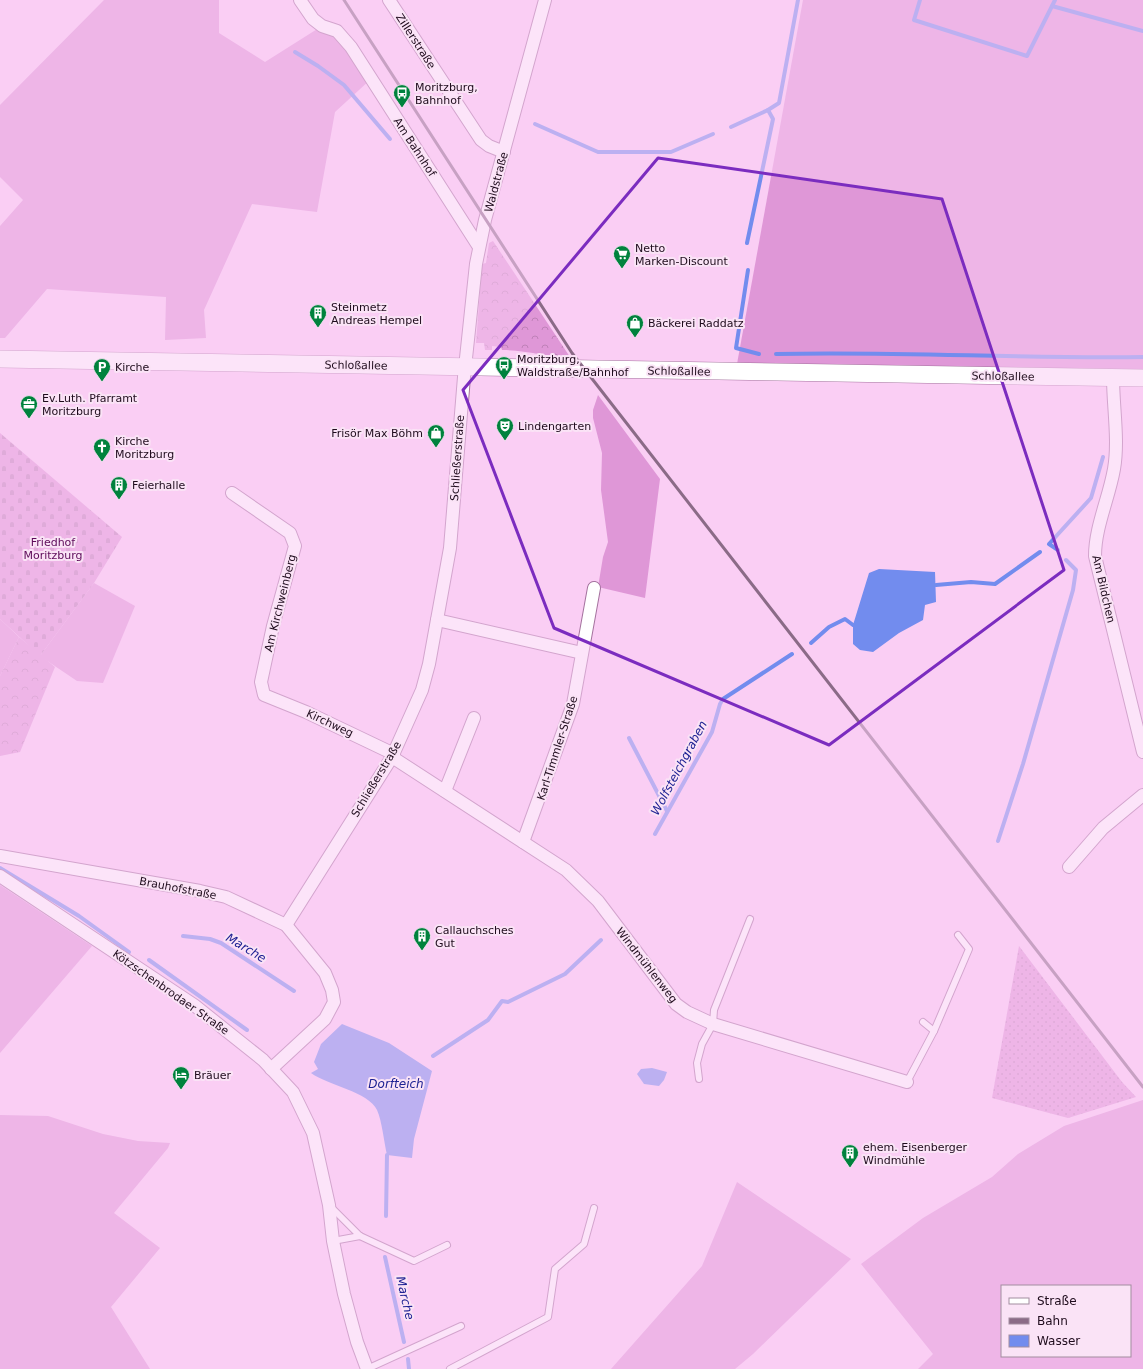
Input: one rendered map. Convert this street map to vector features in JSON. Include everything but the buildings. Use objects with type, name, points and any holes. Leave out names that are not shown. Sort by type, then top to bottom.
[{"type":"main road","name":"Schloßallee","points":[[0,359],[1143,378]]},
{"type":"street","name":"Am Bahnhof","points":[[300,0],[313,19],[322,26],[337,31],[352,47],[479,247]]},
{"type":"street","name":"Zillerstraße","points":[[389,0],[481,140],[489,146],[504,152]]},
{"type":"street","name":"Waldstraße","points":[[465,367],[479,247],[545,0]]},
{"type":"street","name":"Schließerstraße","points":[[286,925],[393,755],[422,690],[429,664],[450,548],[465,367]]},
{"type":"street","name":"Am Bildchen","points":[[1113,377],[1116,455],[1095,545],[1095,556],[1143,752]]},
{"type":"street","name":"Am Kirchweinberg","points":[[232,493],[290,533],[295,546],[294,555],[273,626],[261,682],[264,695]]},
{"type":"street","name":"Karl-Timmler-Straße","points":[[524,842],[573,704],[594,588]]},
{"type":"street","points":[[437,620],[582,653]]},
{"type":"street","name":"Kirchweg","points":[[264,695],[306,712],[393,755]]},
{"type":"street","points":[[445,791],[474,718]]},
{"type":"street","name":"Windmühlenweg","points":[[393,755],[566,870],[598,901],[676,1004],[687,1012],[713,1024],[907,1082]]},
{"type":"street","points":[[1069,867],[1103,828],[1143,795]]},
{"type":"street","name":"Brauhofstraße","points":[[0,856],[200,891],[226,897],[286,925],[325,973],[332,990],[334,1002],[323,1021],[271,1069]]},
{"type":"street","name":"Kötzschenbrodaer Straße","points":[[0,876],[194,1005],[263,1060],[293,1092],[312,1130],[329,1205],[332,1241],[348,1309],[367,1369]]},
{"type":"lane","points":[[699,1079],[697,1063],[702,1044],[713,1024],[714,1010],[750,919]]},
{"type":"lane","points":[[907,1082],[934,1031],[969,949],[958,936]]},
{"type":"lane","points":[[923,1022],[934,1031]]},
{"type":"lane","points":[[329,1205],[360,1236],[414,1261],[447,1245]]},
{"type":"lane","points":[[450,1369],[548,1317],[555,1269],[584,1244],[594,1208]]},
{"type":"lane","points":[[332,1241],[360,1236]]},
{"type":"lane","points":[[367,1369],[461,1326]]},
{"type":"highlighted area","points":[[658,158],[942,199],[1064,570],[829,745],[554,628],[463,390]]},
{"type":"green space","points":[[104,0],[219,0],[219,33],[265,62],[322,26],[337,31],[371,79],[335,112],[317,212],[252,204],[204,310],[206,338],[165,340],[166,297],[47,289],[5,338],[0,338],[0,226],[23,200],[0,177],[0,105]]},
{"type":"green space","points":[[803,0],[1143,0],[1143,369],[737,364]]},
{"type":"green space","points":[[493,241],[570,357],[502,350],[501,347],[492,346],[492,350],[485,350],[484,343],[476,343],[482,264],[486,263],[489,243]]},
{"type":"green space","points":[[598,395],[660,479],[645,598],[598,587],[603,557],[608,542],[601,490],[602,453],[593,418],[593,410]]},
{"type":"green space","name":"Friedhof Moritzburg","points":[[0,433],[122,537],[94,583],[40,656],[0,619]]},
{"type":"green space","points":[[94,583],[135,606],[103,683],[77,681],[40,656]]},
{"type":"green space","points":[[0,619],[19,637],[0,676]]},
{"type":"green space","points":[[19,637],[55,667],[20,752],[0,756],[0,676]]},
{"type":"green space","points":[[0,885],[92,946],[0,1053]]},
{"type":"green space","points":[[1019,946],[1122,1082],[1136,1097],[1068,1118],[992,1098]]},
{"type":"green space","points":[[1143,1100],[1143,1369],[918,1369],[933,1354],[861,1264],[923,1218],[992,1177],[1018,1154],[1064,1126]]},
{"type":"green space","points":[[0,1115],[48,1116],[103,1134],[138,1141],[170,1143],[168,1148],[114,1213],[160,1248],[111,1307],[150,1369],[0,1369]]},
{"type":"green space","points":[[737,1182],[851,1259],[753,1354],[735,1369],[611,1369],[702,1266]]},
{"type":"water","points":[[879,569],[935,572],[936,602],[925,605],[923,620],[899,633],[873,652],[860,650],[853,644],[853,625],[869,573]]},
{"type":"water","name":"Dorfteich","points":[[342,1024],[389,1043],[432,1071],[414,1139],[412,1158],[387,1155],[377,1110],[366,1098],[311,1073],[318,1069],[314,1062],[321,1044]]},
{"type":"water","points":[[652,1068],[667,1072],[664,1080],[659,1086],[644,1084],[637,1074],[641,1069]]},
{"type":"waterway","points":[[747,243],[773,119],[768,110],[779,103],[798,0]]},
{"type":"waterway","points":[[920,0],[914,20],[1027,56],[1055,0]]},
{"type":"waterway","points":[[1052,6],[1143,31]]},
{"type":"waterway","points":[[295,52],[318,66],[344,85],[390,139]]},
{"type":"waterway","points":[[731,127],[768,110]]},
{"type":"waterway","points":[[535,124],[598,152],[671,152],[713,134]]},
{"type":"waterway","points":[[748,270],[736,348],[759,354]]},
{"type":"waterway","points":[[776,354],[868,353],[1051,357],[1143,357]]},
{"type":"waterway","name":"Wolfsteichgraben","points":[[1058,550],[1049,544],[1091,498],[1103,457]]},
{"type":"waterway","name":"Wolfsteichgraben","points":[[936,585],[971,582],[995,584],[1040,552]]},
{"type":"waterway","points":[[998,841],[1023,764],[1073,590],[1076,570],[1066,560]]},
{"type":"waterway","name":"Wolfsteichgraben","points":[[811,643],[829,627],[845,619],[853,625]]},
{"type":"waterway","name":"Wolfsteichgraben","points":[[655,834],[712,732],[720,704],[723,699],[792,654]]},
{"type":"waterway","points":[[629,738],[667,811]]},
{"type":"waterway","name":"Marche","points":[[0,868],[79,916],[129,952]]},
{"type":"waterway","name":"Marche","points":[[183,936],[210,939],[221,943],[294,991]]},
{"type":"waterway","name":"Wolfsteichgraben","points":[[433,1056],[488,1020],[502,1001],[508,1002],[565,974],[601,940]]},
{"type":"waterway","points":[[149,960],[247,1030]]},
{"type":"waterway","name":"Marche","points":[[386,1216],[387,1155]]},
{"type":"waterway","name":"Marche","points":[[385,1257],[404,1342]]},
{"type":"waterway","name":"Marche","points":[[408,1359],[409,1369]]},
{"type":"railway","points":[[344,0],[572,353],[1143,1087]]},
{"type":"place","name":"Moritzburg, Bahnhof","points":[[402,108]]},
{"type":"place","name":"Netto Marken-Discount","points":[[622,269]]},
{"type":"place","name":"Steinmetz Andreas Hempel","points":[[318,328]]},
{"type":"place","name":"Bäckerei Raddatz","points":[[635,338]]},
{"type":"place","name":"Moritzburg, Waldstraße/Bahnhof","points":[[504,380]]},
{"type":"place","name":"Kirche","points":[[102,382]]},
{"type":"place","name":"Ev.Luth. Pfarramt Moritzburg","points":[[29,419]]},
{"type":"place","name":"Lindengarten","points":[[505,441]]},
{"type":"place","name":"Frisör Max Böhm","points":[[436,448]]},
{"type":"place","name":"Kirche Moritzburg","points":[[102,462]]},
{"type":"place","name":"Feierhalle","points":[[119,500]]},
{"type":"place","name":"Callauchsches Gut","points":[[422,951]]},
{"type":"place","name":"Bräuer","points":[[181,1090]]},
{"type":"place","name":"ehem. Eisenberger Windmühle","points":[[850,1168]]}]
